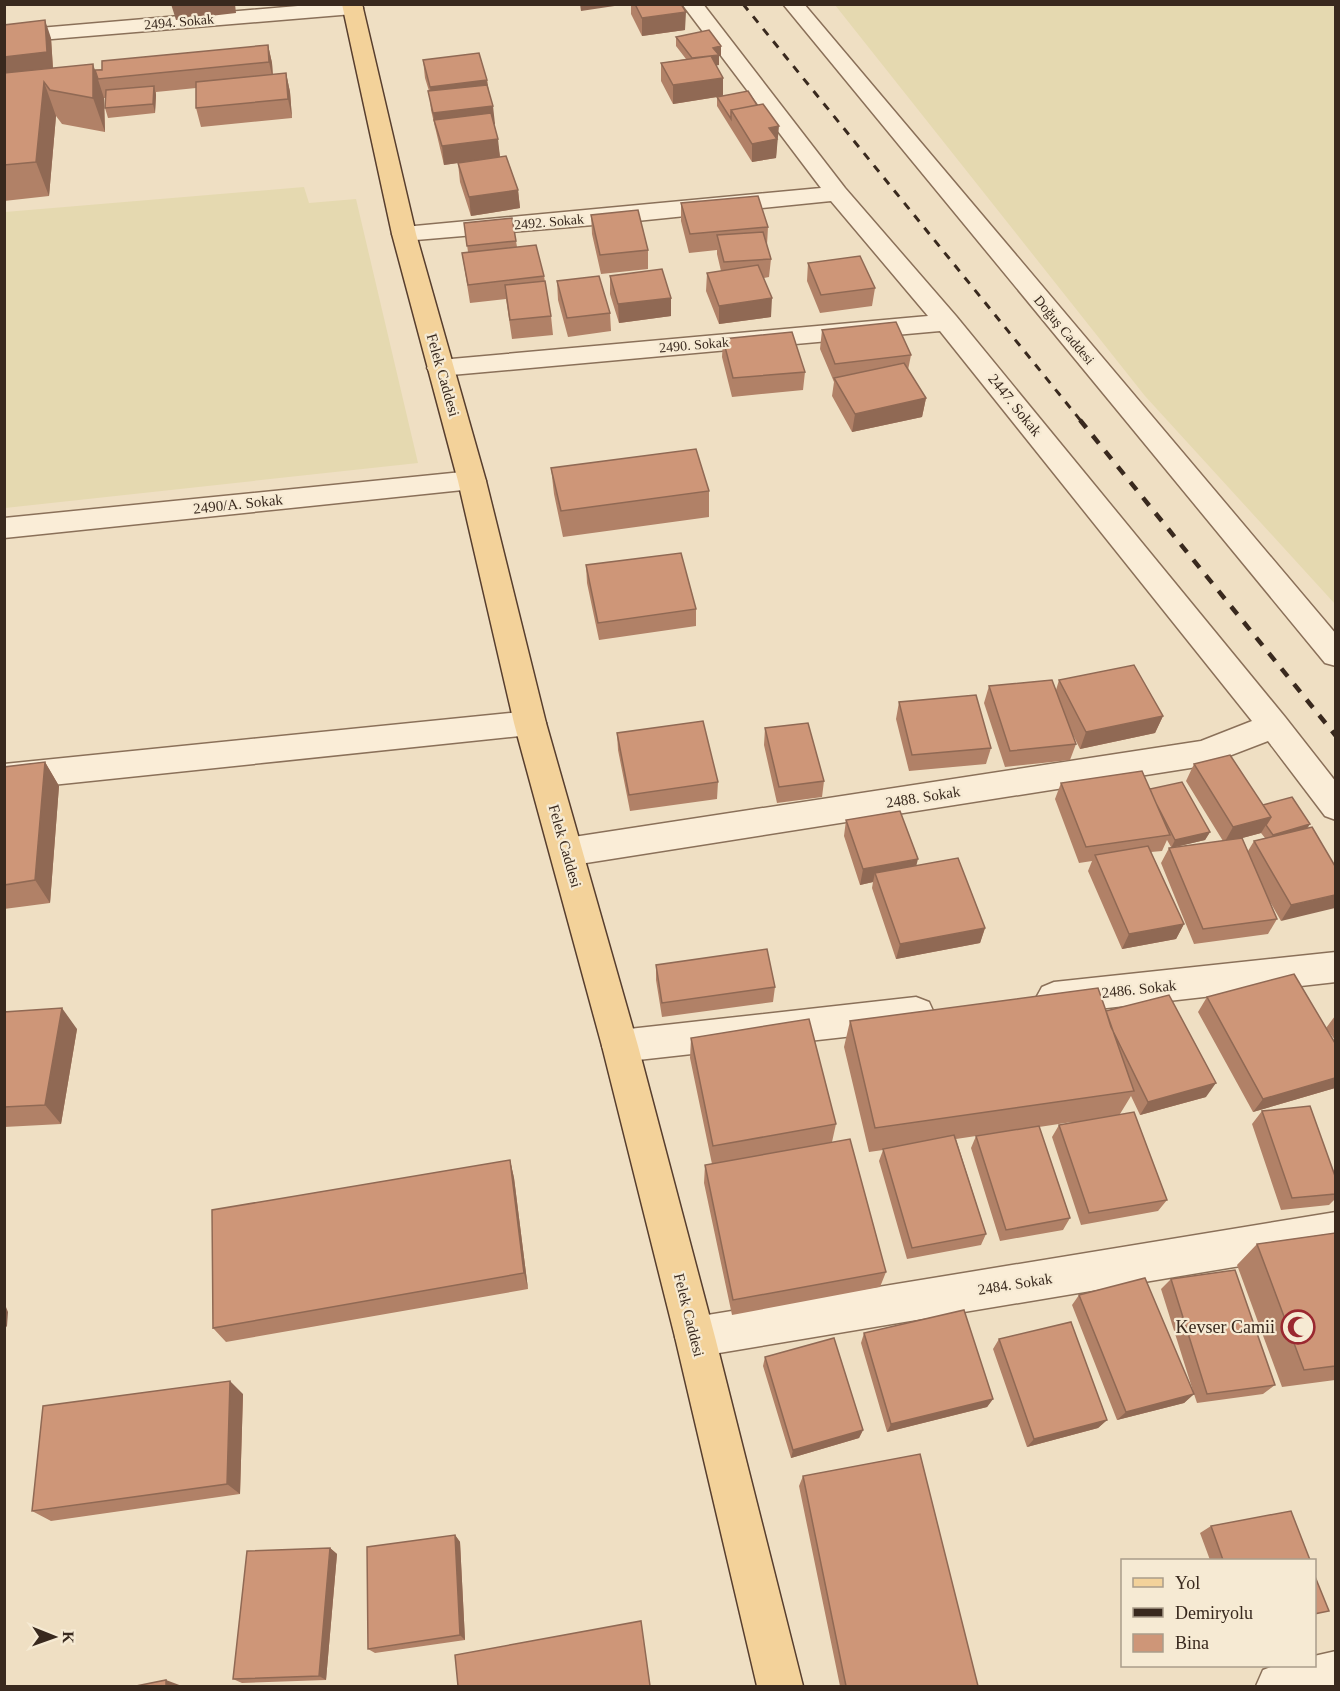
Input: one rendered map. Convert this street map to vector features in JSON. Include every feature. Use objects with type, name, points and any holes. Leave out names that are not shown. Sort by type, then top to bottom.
[{"type":"main road","name":"Felek Caddesi","points":[[352,6],[404,234],[472,481],[530,723],[620,1046],[695,1337],[780,1686]]},
{"type":"street","name":"2447. Sokak","points":[[692,4],[837,193],[947,322],[1274,726],[1335,807]]},
{"type":"street","name":"Doğuş Caddesi","points":[[793,4],[1335,655]]},
{"type":"street","name":"2494. Sokak","points":[[4,37],[352,6]]},
{"type":"street","name":"2492. Sokak","points":[[404,234],[617,216],[837,193]]},
{"type":"street","name":"2490. Sokak","points":[[440,368],[947,322]]},
{"type":"street","name":"2490/A. Sokak","points":[[4,528],[472,481]]},
{"type":"street","points":[[4,777],[530,723]]},
{"type":"street","name":"2488. Sokak","points":[[567,852],[1203,753],[1274,726]]},
{"type":"street","name":"2486. Sokak","points":[[1025,1001],[1335,967]]},
{"type":"street","points":[[620,1046],[942,1011]]},
{"type":"street","name":"2484. Sokak","points":[[695,1337],[1335,1231]]},
{"type":"street","points":[[1279,1686],[1335,1674]]},
{"type":"shaded area","points":[[835,5],[1335,5],[1335,604],[1145,396]]},
{"type":"shaded area","points":[[304,187],[309,203],[356,199],[418,463],[5,508],[5,212]]},
{"type":"building","points":[[635,4],[681,4],[686,12],[642,18]]},
{"type":"building","points":[[45,20],[47,52],[4,57],[4,25]]},
{"type":"building","points":[[709,30],[721,46],[713,48],[719,55],[692,58],[676,37]]},
{"type":"building","points":[[268,45],[269,62],[98,79],[95,70],[102,70],[102,61]]},
{"type":"building","points":[[479,53],[487,80],[430,87],[423,60]]},
{"type":"building","points":[[711,56],[723,78],[673,85],[661,63]]},
{"type":"building","points":[[93,64],[93,98],[50,90],[44,82],[36,162],[4,165],[4,73]]},
{"type":"building","points":[[286,73],[288,99],[196,108],[196,82]]},
{"type":"building","points":[[487,85],[493,106],[433,113],[428,91]]},
{"type":"building","points":[[154,86],[153,104],[105,108],[106,90]]},
{"type":"building","points":[[748,91],[757,105],[731,110],[731,119],[717,97]]},
{"type":"building","points":[[763,104],[779,126],[769,128],[777,139],[752,144],[731,110]]},
{"type":"building","points":[[491,113],[498,139],[442,146],[434,120]]},
{"type":"building","points":[[506,156],[518,190],[469,197],[458,163]]},
{"type":"building","points":[[758,196],[768,227],[690,234],[681,203]]},
{"type":"building","points":[[638,210],[648,250],[600,255],[591,215]]},
{"type":"building","points":[[512,218],[516,241],[467,246],[464,223]]},
{"type":"building","points":[[763,232],[771,259],[724,262],[717,235]]},
{"type":"building","points":[[536,245],[544,276],[468,285],[462,253]]},
{"type":"building","points":[[860,256],[875,288],[821,295],[808,263]]},
{"type":"building","points":[[758,265],[772,298],[719,306],[707,273]]},
{"type":"building","points":[[662,269],[671,298],[618,304],[610,276]]},
{"type":"building","points":[[599,276],[610,313],[567,318],[557,281]]},
{"type":"building","points":[[545,281],[551,316],[510,320],[505,285]]},
{"type":"building","points":[[896,322],[911,355],[835,364],[822,330]]},
{"type":"building","points":[[792,332],[805,372],[733,378],[723,339]]},
{"type":"building","points":[[904,363],[926,398],[855,414],[834,378]]},
{"type":"building","points":[[696,449],[709,491],[561,511],[551,468]]},
{"type":"building","points":[[681,553],[696,609],[598,623],[586,565]]},
{"type":"building","points":[[1134,665],[1163,716],[1086,732],[1059,680]]},
{"type":"building","points":[[1052,680],[1076,744],[1010,751],[989,686]]},
{"type":"building","points":[[976,695],[991,748],[912,755],[899,702]]},
{"type":"building","points":[[703,721],[718,782],[629,795],[617,733]]},
{"type":"building","points":[[808,723],[824,781],[779,787],[765,728]]},
{"type":"building","points":[[1230,755],[1271,817],[1233,827],[1194,764]]},
{"type":"building","points":[[45,762],[35,880],[4,885],[4,767]]},
{"type":"building","points":[[1142,771],[1170,835],[1086,847],[1061,783]]},
{"type":"building","points":[[1182,782],[1210,832],[1175,840],[1150,789]]},
{"type":"building","points":[[1292,797],[1310,824],[1273,835],[1266,825],[1271,817],[1263,805]]},
{"type":"building","points":[[900,811],[918,859],[863,869],[846,820]]},
{"type":"building","points":[[1312,827],[1335,866],[1335,895],[1291,905],[1254,841]]},
{"type":"building","points":[[1242,838],[1277,919],[1203,929],[1169,848]]},
{"type":"building","points":[[1148,846],[1184,924],[1129,934],[1095,855]]},
{"type":"building","points":[[958,858],[985,928],[900,944],[875,873]]},
{"type":"building","points":[[767,949],[775,987],[662,1003],[656,965]]},
{"type":"building","points":[[1294,974],[1335,1043],[1335,1078],[1263,1099],[1207,997]]},
{"type":"building","points":[[1098,988],[1134,1091],[875,1128],[850,1021]]},
{"type":"building","points":[[1169,995],[1216,1083],[1148,1102],[1111,1027],[1106,1011]]},
{"type":"building","points":[[62,1008],[45,1105],[4,1107],[4,1012]]},
{"type":"building","points":[[809,1019],[836,1124],[713,1146],[691,1038]]},
{"type":"building","points":[[1310,1106],[1335,1176],[1335,1194],[1292,1198],[1262,1111]]},
{"type":"building","points":[[1134,1112],[1167,1200],[1089,1213],[1059,1125]]},
{"type":"building","points":[[1039,1126],[1070,1218],[1006,1230],[976,1136]]},
{"type":"building","points":[[954,1135],[986,1234],[912,1248],[883,1149]]},
{"type":"building","points":[[850,1139],[886,1272],[733,1300],[705,1165]]},
{"type":"building","points":[[510,1160],[524,1273],[213,1328],[212,1210]]},
{"type":"building","points":[[1335,1233],[1335,1366],[1304,1370],[1257,1244]]},
{"type":"building","points":[[1235,1270],[1275,1385],[1207,1394],[1171,1279]]},
{"type":"building","points":[[1145,1278],[1194,1394],[1126,1412],[1079,1295]]},
{"type":"building","points":[[964,1310],[993,1399],[891,1424],[864,1333]]},
{"type":"building","points":[[1071,1322],[1107,1420],[1034,1439],[999,1339]]},
{"type":"building","points":[[834,1338],[863,1430],[793,1450],[765,1357]]},
{"type":"building","points":[[230,1381],[227,1484],[32,1511],[43,1406]]},
{"type":"building","points":[[920,1454],[978,1686],[846,1686],[803,1476]]},
{"type":"building","points":[[1291,1511],[1310,1559],[1223,1559],[1211,1526]]},
{"type":"building","points":[[455,1535],[460,1635],[368,1649],[367,1547]]},
{"type":"building","points":[[330,1548],[319,1676],[233,1679],[247,1551]]},
{"type":"building","points":[[1316,1579],[1329,1611],[1316,1614]]},
{"type":"building","points":[[641,1621],[650,1686],[458,1686],[455,1655]]},
{"type":"building","points":[[166,1680],[166,1686],[136,1686]]},
{"type":"railway","points":[[743,4],[1081,421]]},
{"type":"railway","points":[[1080,420],[1336,736]]},
{"type":"place","name":"Kevser Camii","points":[[1298,1327]]}]
